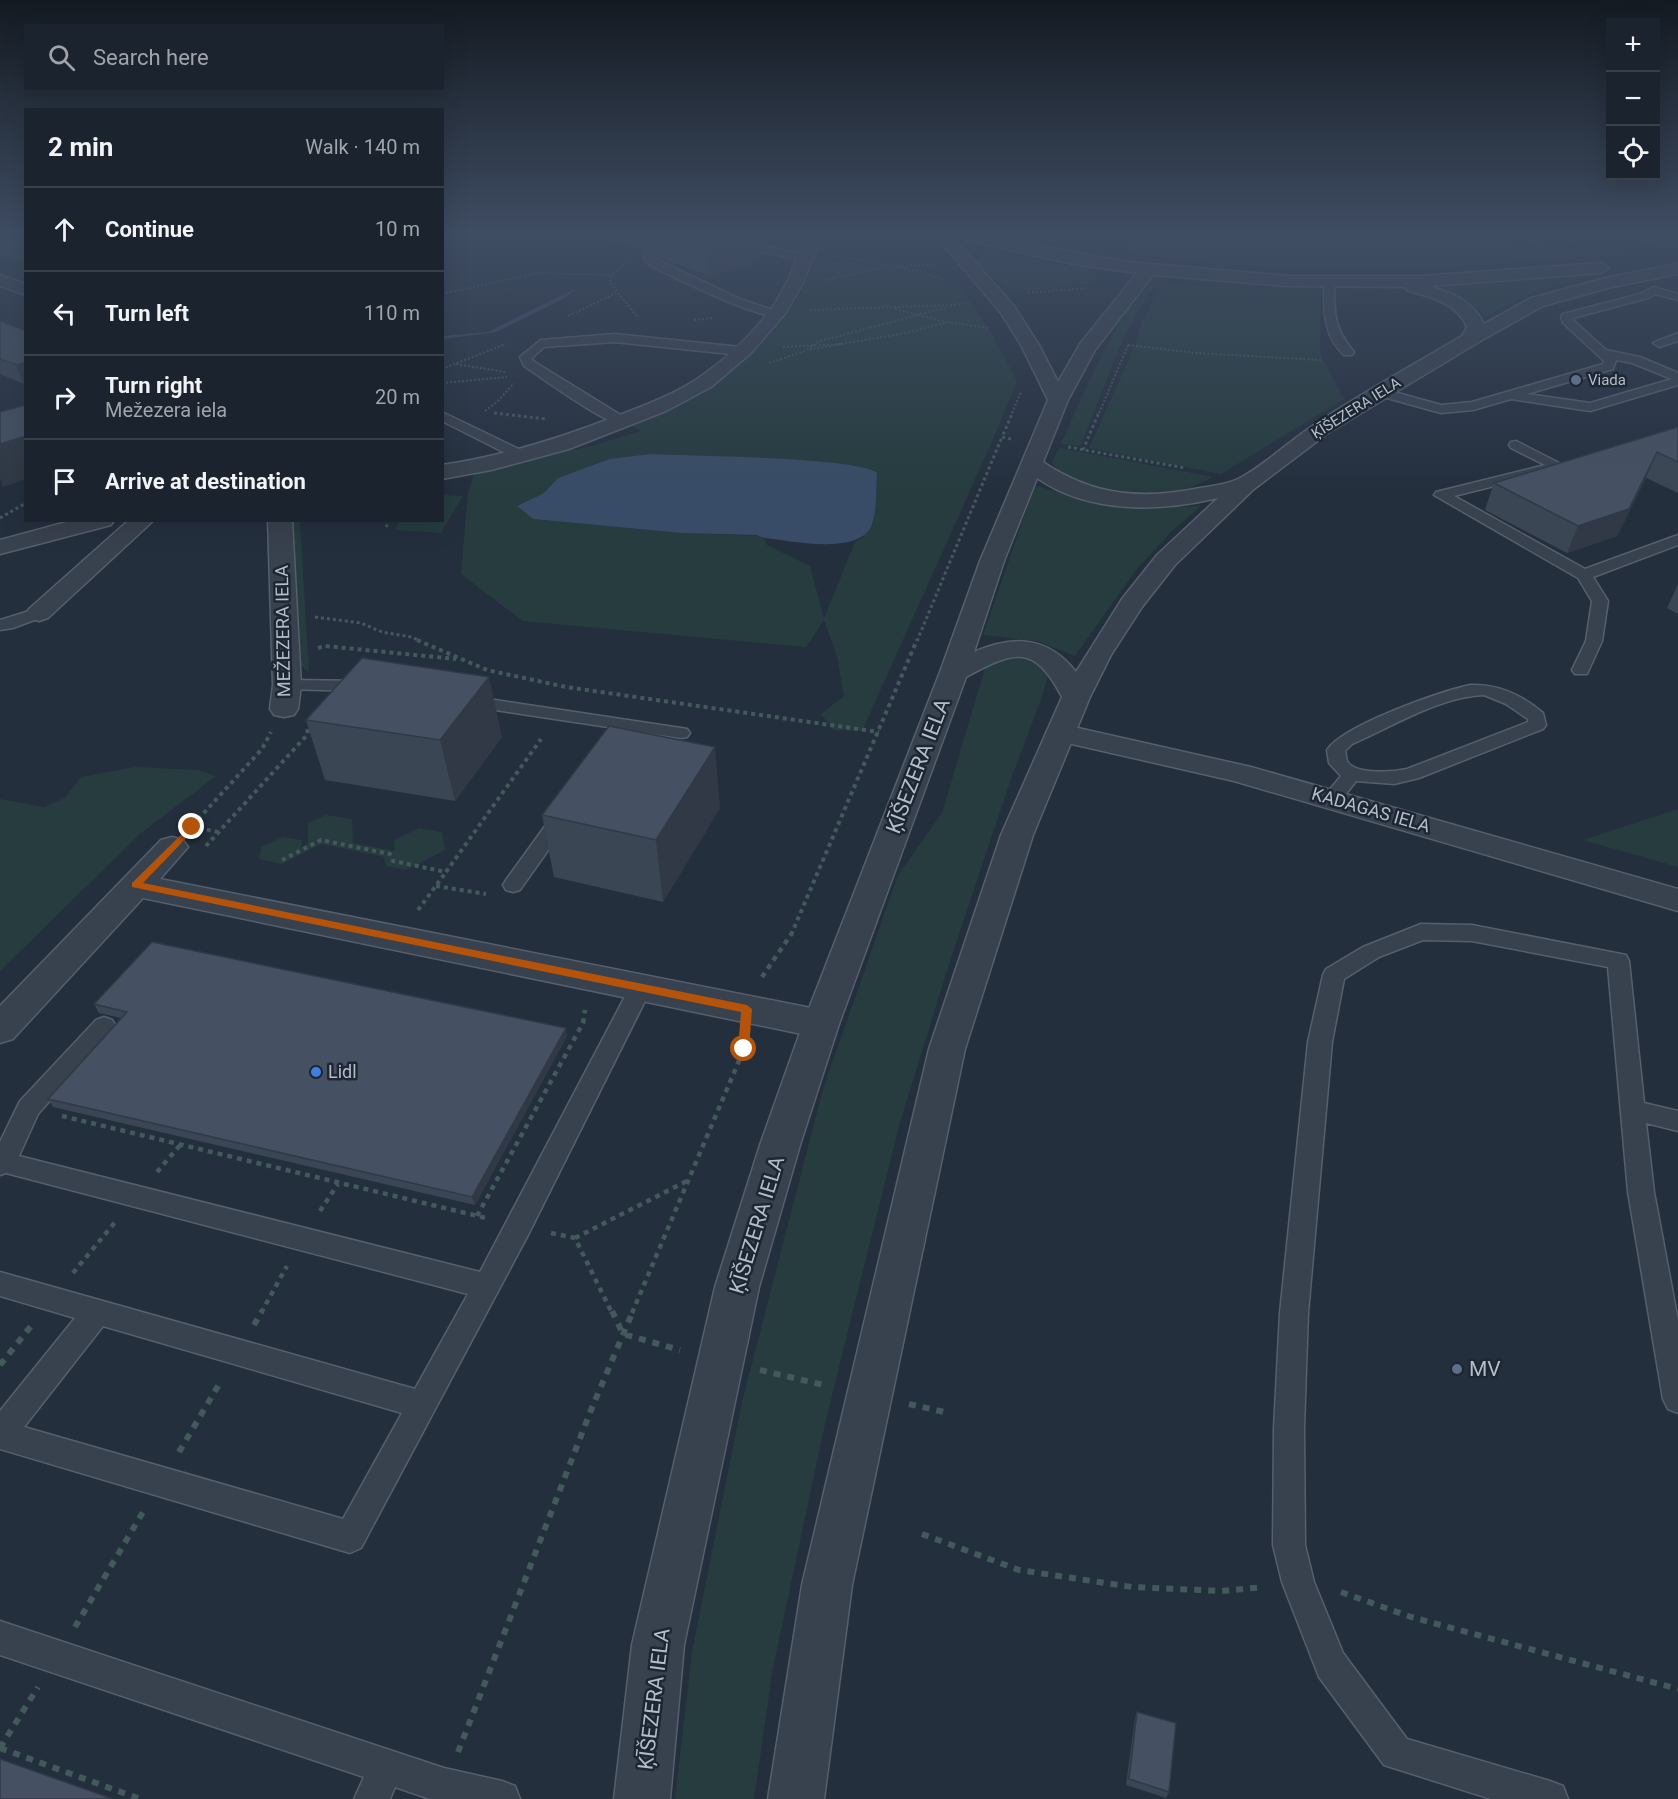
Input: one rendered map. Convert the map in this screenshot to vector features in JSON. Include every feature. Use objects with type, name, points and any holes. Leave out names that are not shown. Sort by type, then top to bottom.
[{"type":"street","points":[[444,472],[524,457],[622,422],[686,393],[706,381],[740,351],[769,320]]},
{"type":"street","points":[[1014,320],[1030,345],[1058,400]]},
{"type":"street","name":"ĶĪŠEZERA IELA","points":[[642,1799],[658,1645],[737,1287],[780,1145],[821,1024],[954,672],[992,561],[1058,400],[1088,348],[1110,320]]},
{"type":"street","points":[[1470,339],[1476,327],[1474,320]]},
{"type":"street","name":"ĶĪŠEZERA IELA","points":[[796,1799],[827,1585],[947,1049],[1017,835],[1068,715],[1098,655],[1131,604],[1166,560],[1246,484],[1321,429],[1504,320]]},
{"type":"street","name":"ĶĪŠEZERA IELA","points":[[1032,464],[1047,476],[1071,489],[1105,498],[1135,501],[1176,499],[1215,493],[1246,484]]},
{"type":"street","points":[[0,547],[95,522]]},
{"type":"street","points":[[39,613],[140,522]]},
{"type":"street","name":"MEŽEZERA IELA","points":[[279,522],[286,697]]},
{"type":"street","points":[[954,672],[1003,649],[1020,648],[1039,652],[1052,660],[1067,678],[1068,715]]},
{"type":"street","name":"KADAGAS IELA","points":[[1068,715],[1240,774],[1342,787],[1678,900]]},
{"type":"street","points":[[0,1029],[172,847]]},
{"type":"street","points":[[135,885],[821,1024]]},
{"type":"lane","points":[[1331,320],[1340,346],[1348,352]]},
{"type":"lane","points":[[1380,392],[1441,409],[1473,406],[1609,366],[1610,360],[1604,353],[1567,320]]},
{"type":"lane","points":[[1659,343],[1678,337]]},
{"type":"lane","points":[[622,422],[528,363],[526,357],[541,344],[615,338],[740,351]]},
{"type":"lane","points":[[1604,353],[1636,360],[1678,379]]},
{"type":"lane","points":[[1508,396],[1590,407],[1678,379]]},
{"type":"lane","points":[[444,418],[524,457]]},
{"type":"lane","points":[[1516,445],[1563,465],[1441,495],[1584,575],[1599,601],[1594,641],[1581,670]]},
{"type":"lane","points":[[1584,575],[1678,540]]},
{"type":"lane","points":[[0,625],[7,625],[39,613]]},
{"type":"lane","points":[[286,697],[354,685],[388,689]]},
{"type":"lane","points":[[1484,690],[1503,695],[1525,707],[1537,717],[1537,725],[1412,774],[1342,787],[1336,750],[1346,741],[1456,692],[1484,690]]},
{"type":"lane","points":[[445,698],[681,733]]},
{"type":"lane","points":[[614,743],[628,724]]},
{"type":"lane","points":[[513,885],[574,800]]},
{"type":"lane","points":[[1550,1799],[1396,1753],[1331,1665],[1298,1582],[1289,1545],[1289,1428],[1294,1313],[1320,1042],[1334,975],[1371,952],[1421,932],[1472,933],[1618,961],[1641,1192],[1678,1399]]},
{"type":"lane","points":[[96,1313],[0,1435],[350,1537],[519,1227],[641,987]]},
{"type":"lane","points":[[104,1026],[29,1108],[2,1163],[486,1286]]},
{"type":"lane","points":[[1633,1110],[1678,1121]]},
{"type":"lane","points":[[0,1284],[423,1405]]},
{"type":"lane","points":[[0,1638],[444,1786],[502,1799]]},
{"type":"lane","points":[[372,1799],[387,1766]]},
{"type":"path","points":[[640,320],[645,325],[641,341]]},
{"type":"path","points":[[804,351],[820,341],[901,320]]},
{"type":"path","points":[[941,320],[993,329],[987,320]]},
{"type":"path","points":[[765,364],[804,351],[906,333],[950,322]]},
{"type":"path","points":[[1083,450],[1132,334]]},
{"type":"path","points":[[813,345],[841,344]]},
{"type":"path","points":[[1128,345],[1196,353],[1330,360]]},
{"type":"path","points":[[455,364],[520,376]]},
{"type":"path","points":[[444,383],[520,376],[536,368]]},
{"type":"path","points":[[520,376],[498,401],[484,412],[556,419]]},
{"type":"path","points":[[444,1786],[623,1334],[744,1049],[747,1009],[758,983],[788,942],[879,732],[1023,386]]},
{"type":"path","points":[[1002,437],[1013,439]]},
{"type":"path","points":[[1060,446],[1191,470]]},
{"type":"path","points":[[0,518],[24,504]]},
{"type":"path","points":[[386,527],[389,522]]},
{"type":"path","points":[[312,617],[361,623],[382,632],[421,640],[429,646],[487,670],[566,687],[879,732]]},
{"type":"path","points":[[314,650],[325,646],[466,660]]},
{"type":"path","name":"MEŽEZERA IELA","points":[[172,847],[262,749],[286,697]]},
{"type":"path","points":[[219,832],[307,735],[310,719]]},
{"type":"path","points":[[418,909],[543,739],[531,737]]},
{"type":"path","points":[[282,860],[321,840],[390,854],[393,861],[446,872]]},
{"type":"path","points":[[436,886],[490,895]]},
{"type":"path","points":[[477,1216],[583,1023],[585,1006]]},
{"type":"path","points":[[29,1108],[519,1227],[575,1238],[687,1181]]},
{"type":"path","points":[[0,1365],[136,1196],[182,1144]]},
{"type":"path","points":[[575,1238],[623,1334],[720,1361],[944,1412]]},
{"type":"path","points":[[922,1534],[1020,1570],[1120,1586],[1222,1591],[1268,1587]]},
{"type":"path","points":[[1334,1588],[1361,1601],[1411,1617],[1678,1689]]},
{"type":"path","points":[[0,1748],[140,1799]]},
{"type":"green space","points":[[782,320],[982,320],[1017,381],[992,442],[862,731],[833,730],[821,714],[844,696],[837,656],[824,620],[806,647],[523,621],[461,574],[468,493],[475,472],[595,445],[641,431],[632,426],[678,404],[719,379],[756,349]],"holes":[[[544,493],[865,536],[855,542],[824,618],[810,566],[767,545],[763,536],[681,533],[533,519],[517,506]]]},
{"type":"green space","points":[[1122,320],[1134,320],[1105,383],[1081,446],[1061,444],[1089,382]]},
{"type":"green space","points":[[1143,320],[1321,320],[1320,353],[1344,399],[1221,474],[1089,448],[1135,346]]},
{"type":"green space","points":[[1059,448],[1214,477],[1190,488],[1167,493],[1106,493],[1062,476],[1053,465]]},
{"type":"green space","points":[[1038,486],[1100,505],[1147,508],[1201,506],[1171,532],[1136,570],[1075,656],[1037,641],[983,635],[1034,488]]},
{"type":"green space","points":[[444,495],[463,496],[441,533],[394,530],[399,522],[444,522]]},
{"type":"green space","points":[[291,522],[300,522],[309,672],[302,666]]},
{"type":"green space","points":[[1015,657],[1034,663],[1048,675],[950,961],[899,1126],[825,1424],[773,1668],[754,1799],[675,1799],[692,1652],[742,1402],[823,1089],[898,875],[942,813],[985,668],[1003,658]]},
{"type":"green space","points":[[135,767],[198,770],[216,776],[141,833],[0,971],[0,799],[44,807],[65,798],[81,777]]},
{"type":"green space","points":[[1678,809],[1678,867],[1583,840]]},
{"type":"green space","points":[[326,815],[352,819],[353,843],[395,851],[394,840],[419,828],[442,832],[445,850],[406,870],[386,866],[384,857],[321,844],[282,864],[259,859],[261,847],[283,837],[301,840],[302,847],[308,844],[308,823]]},
{"type":"water","points":[[512,320],[520,320],[496,332],[444,339],[444,336],[488,332]]},
{"type":"water","points":[[651,454],[806,460],[863,468],[877,473],[874,518],[865,534],[854,540],[825,544],[765,538],[756,535],[681,533],[533,519],[517,506],[544,493],[558,478],[610,459]]},
{"type":"building","points":[[0,321],[24,330],[24,363],[17,365],[0,359]]},
{"type":"building","points":[[24,406],[24,437],[0,444],[0,412]]},
{"type":"building","points":[[1678,427],[1678,462],[1657,452],[1629,509],[1578,526],[1494,483]]},
{"type":"building","points":[[362,658],[489,677],[440,740],[306,720]]},
{"type":"building","points":[[609,726],[715,747],[656,840],[542,815]]},
{"type":"building","name":"Lidl","points":[[152,942],[566,1028],[472,1197],[48,1099],[127,1012],[94,1004]]},
{"type":"building","points":[[1137,1712],[1176,1723],[1169,1792],[1129,1779]]},
{"type":"building","points":[[0,1759],[113,1799],[0,1799]]},
{"type":"place","name":"Viada","points":[[1576,380]]},
{"type":"place","name":"Lidl","points":[[316,1072]]},
{"type":"place","name":"MV","points":[[1457,1369]]},
{"type":"route","points":[[192,827],[135,885],[747,1009],[744,1049]]}]
